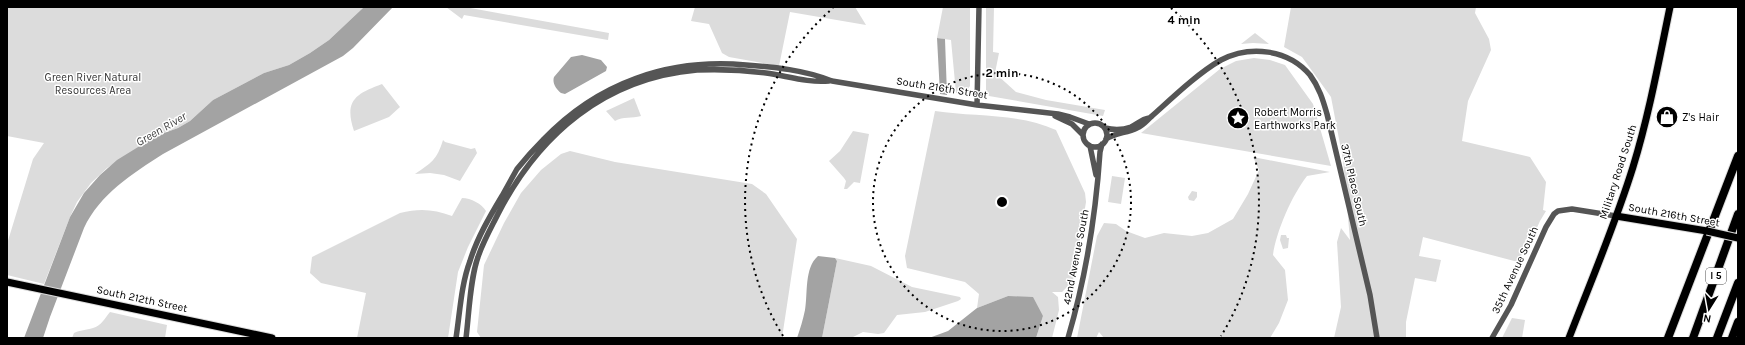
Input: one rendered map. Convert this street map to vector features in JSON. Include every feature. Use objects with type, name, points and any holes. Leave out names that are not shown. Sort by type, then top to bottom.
[{"type":"highway","points":[[1668,338],[1738,156]]},
{"type":"highway","name":"I 5","points":[[1693,338],[1738,214]]},
{"type":"highway","name":"I 5","points":[[1717,338],[1738,283]]},
{"type":"highway","points":[[1732,338],[1738,322]]},
{"type":"main road","name":"Military Road South","points":[[1568,338],[1616,216],[1633,168],[1644,129],[1670,7]]},
{"type":"main road","name":"South 216th Street","points":[[1616,216],[1707,231],[1738,238]]},
{"type":"main road","name":"South 212th Street","points":[[7,282],[272,338]]},
{"type":"street","points":[[977,105],[979,7]]},
{"type":"street","name":"37th Place South","points":[[1149,118],[1206,70],[1226,58],[1239,53],[1253,51],[1268,52],[1279,55],[1292,61],[1309,75],[1322,96],[1370,295],[1377,338]]},
{"type":"street","name":"South 216th Street","points":[[456,338],[465,275],[478,241],[517,170],[558,124],[593,98],[636,78],[674,67],[709,63],[765,66],[818,75],[832,81]]},
{"type":"street","name":"South 216th Street","points":[[466,338],[475,272],[482,247],[520,175],[545,144],[577,116],[612,93],[658,76],[697,70],[732,70],[765,73],[816,82],[832,81],[977,105],[1064,115],[1089,124]]},
{"type":"street","name":"South 216th Street","points":[[1049,114],[1072,124],[1083,135]]},
{"type":"street","points":[[1149,118],[1148,122],[1137,128],[1113,135],[1096,147],[1090,146],[1086,143],[1083,135],[1084,129],[1089,124],[1099,123],[1105,128],[1112,129],[1127,128],[1149,118]]},
{"type":"street","points":[[1105,128],[1107,134],[1106,139]]},
{"type":"street","name":"42nd Avenue South","points":[[1068,338],[1077,305],[1095,211],[1097,178],[1102,144]]},
{"type":"street","name":"42nd Avenue South","points":[[1090,146],[1097,178]]},
{"type":"street","name":"South 216th Street","points":[[1558,211],[1572,209],[1616,216]]},
{"type":"street","name":"35th Avenue South","points":[[1492,338],[1510,306],[1550,219],[1558,211]]},
{"type":"green space","name":"Green River Natural Resources Area","points":[[7,7],[364,7],[329,40],[310,53],[289,65],[264,73],[213,100],[190,121],[178,128],[156,136],[107,168],[91,183],[77,202],[44,284],[7,275],[7,244],[33,159],[44,143],[7,136]]},
{"type":"green space","points":[[446,7],[465,7],[609,33],[608,40],[464,15],[462,19]]},
{"type":"green space","points":[[695,7],[855,7],[866,25],[790,12],[779,66],[729,57],[722,53],[709,24],[691,21]]},
{"type":"green space","points":[[943,7],[970,7],[970,86],[965,93],[956,93],[951,40],[937,38]]},
{"type":"green space","points":[[986,7],[994,7],[993,52],[999,53],[995,73],[1016,92],[1046,100],[1105,110],[1103,116],[989,96],[986,91]]},
{"type":"green space","points":[[1291,7],[1476,7],[1475,13],[1489,39],[1491,50],[1468,101],[1462,141],[1530,157],[1546,182],[1543,210],[1546,211],[1529,245],[1527,244],[1518,262],[1423,237],[1419,256],[1441,260],[1436,282],[1415,278],[1406,322],[1406,338],[1334,338],[1341,307],[1337,242],[1341,228],[1350,240],[1343,160],[1331,97],[1302,57],[1284,47]]},
{"type":"green space","points":[[1255,33],[1269,44],[1241,44]]},
{"type":"green space","name":"Robert Morris Earthworks Park","points":[[1254,58],[1270,60],[1285,65],[1313,104],[1331,166],[1141,133],[1220,69],[1236,61]]},
{"type":"green space","points":[[382,84],[400,107],[389,117],[354,131],[350,112],[354,100],[365,91]]},
{"type":"green space","points":[[634,98],[641,116],[615,121],[606,111]]},
{"type":"green space","points":[[935,111],[1012,118],[1056,130],[1085,193],[1086,202],[1073,281],[1062,292],[1052,292],[1058,297],[1059,310],[1052,338],[1036,338],[1043,316],[1008,296],[977,308],[979,294],[965,282],[907,268],[905,256]]},
{"type":"green space","points":[[853,131],[869,134],[860,183],[854,182],[847,189],[844,189],[846,181],[829,161],[840,151]]},
{"type":"green space","points":[[443,140],[445,142],[471,149],[475,148],[477,153],[460,181],[444,175],[430,173],[415,174],[436,157]]},
{"type":"green space","points":[[570,151],[615,162],[752,184],[766,194],[797,239],[782,338],[481,338],[477,332],[484,265],[504,223],[521,193],[541,170],[561,154]]},
{"type":"green space","points":[[1253,157],[1330,172],[1307,176],[1290,203],[1277,236],[1273,255],[1285,270],[1288,300],[1279,323],[1270,338],[1104,338],[1099,332],[1096,338],[1077,338],[1097,236],[1104,223],[1116,224],[1126,231],[1145,238],[1164,233],[1192,236],[1208,233],[1233,219],[1248,194],[1259,170]]},
{"type":"green space","points":[[1112,176],[1125,178],[1121,204],[1108,202]]},
{"type":"green space","points":[[1192,191],[1197,192],[1197,197],[1194,201],[1189,200],[1188,197]]},
{"type":"green space","points":[[462,198],[476,202],[486,211],[468,247],[458,272],[448,338],[357,338],[366,293],[321,283],[310,273],[312,257],[400,213],[414,210],[426,210],[452,216]]},
{"type":"green space","points":[[1281,235],[1286,235],[1287,238],[1289,238],[1288,248],[1283,249],[1280,240]]},
{"type":"green space","points":[[835,258],[871,266],[912,287],[960,297],[961,299],[925,312],[897,315],[884,333],[878,334],[863,332],[851,338],[822,338],[837,261]]},
{"type":"green space","points":[[110,312],[167,325],[165,338],[72,338],[74,333],[98,326]]},
{"type":"green space","points":[[1512,318],[1525,320],[1522,338],[1502,338]]},
{"type":"shaded area","points":[[364,7],[393,7],[353,48],[343,56],[163,154],[129,177],[108,195],[91,216],[84,228],[43,338],[24,338],[70,217],[84,193],[100,175],[117,160],[156,136],[178,128],[190,121],[213,100],[264,73],[289,65],[310,53],[329,40]]},
{"type":"shaded area","points":[[937,38],[945,39],[947,95],[940,94]]},
{"type":"shaded area","points":[[582,55],[601,60],[607,67],[606,71],[565,94],[561,93],[555,86],[554,77],[571,57]]},
{"type":"shaded area","points":[[818,256],[835,258],[837,261],[822,338],[797,338],[805,310],[807,282],[810,267]]},
{"type":"shaded area","points":[[1008,296],[1033,297],[1043,316],[1036,338],[929,338],[948,331],[977,308]]},
{"type":"place","name":"Z's Hair","points":[[1667,117]]},
{"type":"place","name":"Robert Morris Earthworks Park","points":[[1238,118]]},
{"type":"water label","name":"Green River","points":[[161,129]]}]
